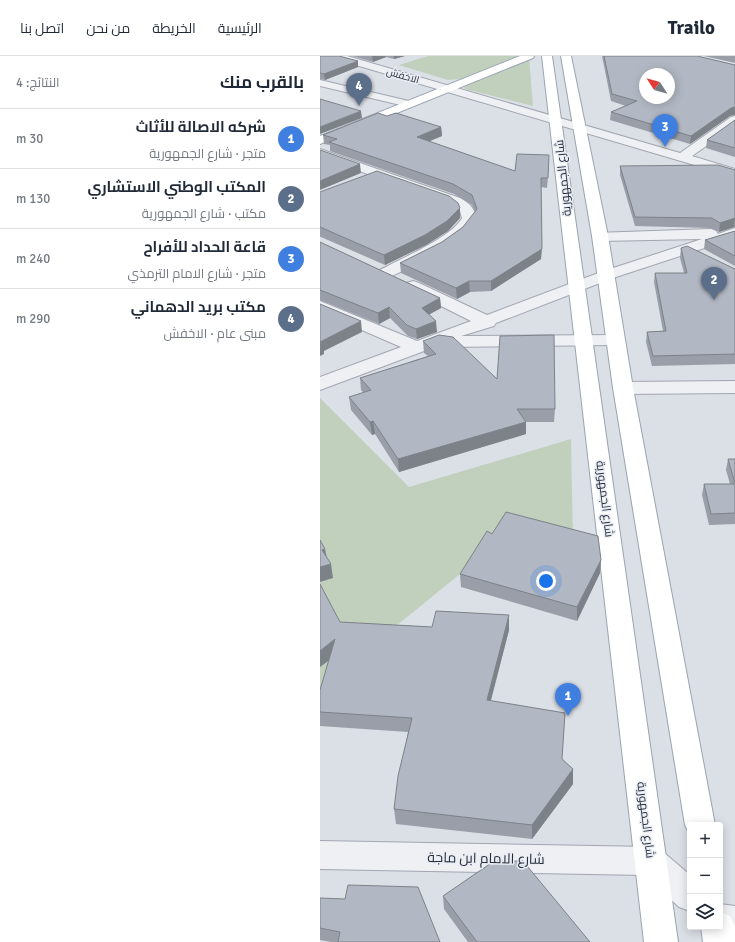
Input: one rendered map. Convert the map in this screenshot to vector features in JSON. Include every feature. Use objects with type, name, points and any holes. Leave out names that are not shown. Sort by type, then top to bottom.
[{"type":"main road","points":[[320,140],[529,56]]},
{"type":"main road","name":"شارع الجمهورية","points":[[547,56],[557,120],[576,287],[661,942]]},
{"type":"main road","name":"شارع الجمهورية","points":[[566,56],[607,276],[623,388],[699,822]]},
{"type":"main road","points":[[718,930],[720,942]]},
{"type":"street","name":"الاخفش","points":[[336,56],[735,173]]},
{"type":"street","points":[[320,83],[410,104]]},
{"type":"street","points":[[681,158],[733,124]]},
{"type":"street","points":[[320,153],[457,202],[468,212],[469,217],[463,229],[456,234],[380,270],[488,322]]},
{"type":"street","points":[[358,182],[378,173]]},
{"type":"street","points":[[600,236],[735,233]]},
{"type":"street","points":[[320,384],[488,322],[576,287],[735,233]]},
{"type":"street","points":[[688,249],[706,258]]},
{"type":"street","points":[[320,306],[423,345],[616,340]]},
{"type":"street","points":[[623,388],[735,387]]},
{"type":"street","name":"شارع الامام ابن ماجة","points":[[320,855],[651,861]]},
{"type":"street","points":[[651,861],[688,894]]},
{"type":"street","points":[[723,920],[735,922]]},
{"type":"green space","points":[[428,56],[520,56],[460,79],[448,80],[399,65]]},
{"type":"green space","points":[[529,57],[533,106],[465,89],[463,85]]},
{"type":"green space","points":[[320,398],[409,487],[571,439],[573,544],[498,543],[320,688]]},
{"type":"building","points":[[320,56],[339,56],[358,61],[324,74],[320,73]]},
{"type":"building","points":[[604,56],[697,56],[735,65],[735,107],[731,108],[691,136],[611,112],[637,101],[612,94]]},
{"type":"building","points":[[320,99],[361,111],[320,127]]},
{"type":"building","points":[[378,113],[387,116],[396,113],[441,127],[417,137],[515,171],[517,154],[549,155],[548,178],[541,178],[542,249],[491,281],[469,281],[456,288],[400,263],[442,242],[463,227],[477,209],[472,195],[453,184],[329,142],[337,139],[323,135]]},
{"type":"building","points":[[735,120],[735,148],[707,140]]},
{"type":"building","points":[[320,150],[360,164],[320,181]]},
{"type":"building","points":[[718,165],[735,170],[735,218],[720,223],[712,218],[635,217],[620,166]]},
{"type":"building","points":[[377,171],[449,196],[458,203],[460,208],[447,221],[425,235],[384,255],[320,227],[320,192]]},
{"type":"building","points":[[735,231],[735,256],[705,240]]},
{"type":"building","points":[[320,242],[440,298],[422,308],[436,321],[416,329],[407,325],[389,307],[378,313],[320,290]]},
{"type":"building","points":[[687,246],[735,269],[735,354],[653,356],[647,332],[666,331],[655,273],[687,273],[681,248]]},
{"type":"building","points":[[320,304],[361,321],[320,342]]},
{"type":"building","points":[[439,335],[453,337],[497,379],[500,336],[554,335],[555,409],[517,409],[526,422],[398,459],[373,421],[370,422],[349,397],[371,390],[360,378],[436,354],[423,341]]},
{"type":"building","points":[[728,459],[735,459],[735,483]]},
{"type":"building","points":[[704,484],[735,484],[735,513],[711,514]]},
{"type":"building","points":[[506,512],[598,536],[601,560],[577,607],[460,574],[487,531],[492,534]]},
{"type":"building","points":[[320,540],[325,549],[322,550],[331,564],[320,567]]},
{"type":"building","points":[[320,584],[340,622],[432,627],[436,611],[509,615],[487,700],[565,713],[562,759],[573,769],[532,825],[394,809],[398,776],[412,718],[320,712],[320,690],[335,639],[320,651]]},
{"type":"building","points":[[494,861],[523,861],[590,942],[477,942],[443,896]]},
{"type":"building","points":[[348,885],[418,887],[440,942],[338,942],[340,932],[320,928],[320,898],[345,899]]},
{"type":"place","name":"مكتب بريد الدهماني","points":[[359,106]]},
{"type":"place","name":"قاعة الحداد للأفراح","points":[[665,147]]},
{"type":"place","name":"المكتب الوطني الاستشاري","points":[[714,300]]},
{"type":"place","name":"شركه الاصالة للأثاث","points":[[568,716]]}]
